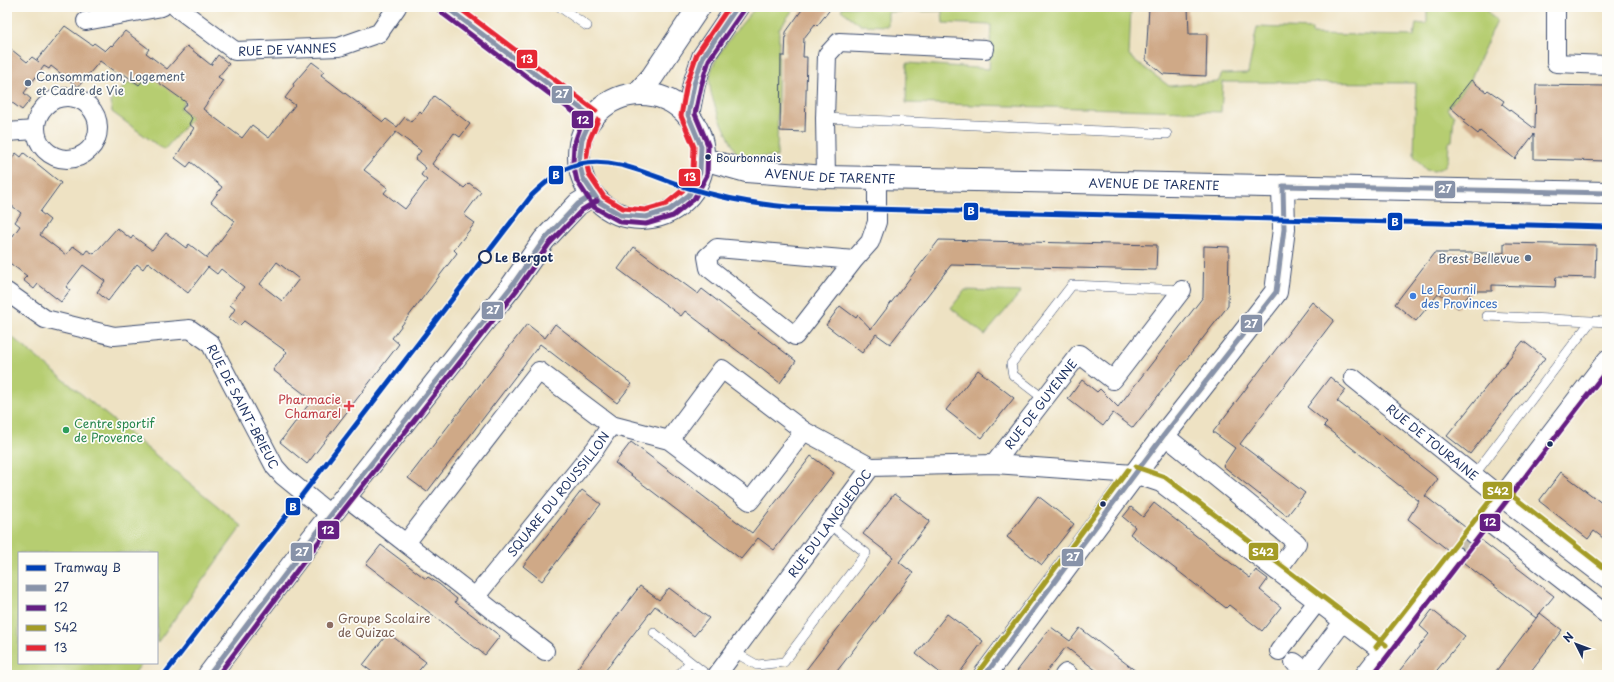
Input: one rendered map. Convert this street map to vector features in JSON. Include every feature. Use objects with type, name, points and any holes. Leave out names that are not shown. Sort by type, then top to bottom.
[{"type":"street","points":[[86,21],[162,7]]},
{"type":"street","name":"RUE DE VANNES","points":[[176,7],[234,51],[339,47],[379,33],[397,7]]},
{"type":"street","points":[[446,7],[592,117]]},
{"type":"street","points":[[637,94],[652,77],[699,7]]},
{"type":"street","points":[[688,115],[694,84],[703,57],[737,7]]},
{"type":"street","points":[[1556,7],[1556,64],[1607,65]]},
{"type":"street","points":[[826,178],[825,118],[827,56],[839,42],[985,48]]},
{"type":"street","points":[[637,94],[651,94],[665,98],[678,105],[688,115],[697,128],[702,144],[701,169],[688,197],[664,214],[645,218],[625,216],[608,208],[593,195],[581,173],[579,152],[581,139],[592,117],[610,102],[620,97],[637,94]]},
{"type":"street","points":[[7,132],[35,130]]},
{"type":"street","name":"AVENUE DE TARENTE","points":[[701,169],[705,173],[724,166],[746,171],[826,178],[1607,193]]},
{"type":"street","points":[[854,260],[717,248],[707,257],[709,268],[795,336],[854,260],[870,242],[877,222],[877,178]]},
{"type":"street","points":[[985,675],[1134,474],[1276,292],[1284,220],[1283,186]]},
{"type":"street","points":[[210,675],[311,540],[324,509],[346,497],[511,287],[544,240],[578,204],[593,195]]},
{"type":"street","name":"RUE DE GUYENNE","points":[[994,464],[1079,354],[1113,380],[1182,290]]},
{"type":"street","name":"RUE DE SAINT-BRIEUC","points":[[7,292],[45,319],[114,336],[190,328],[210,344],[275,467],[283,476],[324,509]]},
{"type":"street","points":[[1472,534],[1607,359]]},
{"type":"street","points":[[669,440],[722,369],[804,431],[872,467]]},
{"type":"street","name":"SQUARE DU ROUSSILLON","points":[[406,543],[539,371],[611,425],[595,449],[476,596]]},
{"type":"street","name":"RUE DE TOURAINE","points":[[1353,378],[1501,496],[1605,572]]},
{"type":"street","points":[[611,425],[669,440],[750,501],[804,431]]},
{"type":"street","points":[[1164,435],[1297,543],[1277,571]]},
{"type":"street","name":"RUE DU LANGUEDOC","points":[[717,675],[872,467],[994,464],[1134,474],[1161,483],[1382,651]]},
{"type":"street","points":[[346,497],[476,596],[544,651]]},
{"type":"street","points":[[1484,519],[1607,615]]},
{"type":"street","points":[[1364,675],[1456,556]]},
{"type":"street","points":[[1279,651],[1317,602]]},
{"type":"street","points":[[1294,662],[1306,671],[1343,622]]},
{"type":"street","points":[[1064,675],[1066,673],[1068,675]]},
{"type":"lane","points":[[560,7],[588,26]]},
{"type":"lane","points":[[825,118],[1167,134]]},
{"type":"lane","points":[[1044,399],[1012,375],[1011,364],[1072,285],[1182,290]]},
{"type":"lane","points":[[1487,316],[1607,322]]},
{"type":"lane","points":[[1474,475],[1591,321]]},
{"type":"lane","points":[[734,652],[757,665],[784,662],[862,559],[866,553],[829,524]]},
{"type":"lane","points":[[654,633],[707,675]]},
{"type":"lane","points":[[679,675],[690,662]]},
{"type":"green space","points":[[756,7],[795,7],[779,29],[777,157],[740,156],[736,153],[718,115],[710,85],[710,76],[717,58],[729,40]]},
{"type":"green space","points":[[843,7],[1131,7],[1129,56],[1169,86],[1218,82],[1222,74],[1248,73],[1257,27],[1312,29],[1312,34],[1414,36],[1416,23],[1425,24],[1427,22],[1427,7],[1486,7],[1491,16],[1497,20],[1471,80],[1447,109],[1454,116],[1452,141],[1449,142],[1448,160],[1444,167],[1434,171],[1426,170],[1414,156],[1416,83],[1223,82],[1221,112],[906,103],[907,63],[989,69],[991,25],[943,23],[942,11],[888,12],[888,26],[861,25],[841,10]]},
{"type":"green space","points":[[148,75],[186,99],[180,109],[192,118],[164,150],[112,112],[111,101],[128,82],[139,85]]},
{"type":"green space","points":[[965,290],[1021,292],[985,335],[951,308]]},
{"type":"green space","name":"Centre sportif de Provence","points":[[7,333],[242,526],[158,642],[158,552],[18,552],[18,664],[141,664],[133,675],[7,675]]},
{"type":"building","points":[[804,7],[832,7],[817,26],[815,24],[804,38],[803,57],[807,57],[805,132],[780,131],[781,56],[785,56],[786,32]]},
{"type":"building","points":[[1149,7],[1188,7],[1189,34],[1207,34],[1206,76],[1163,74],[1146,60]]},
{"type":"building","points":[[65,26],[92,45],[94,43],[105,51],[111,45],[112,46],[125,31],[149,49],[146,53],[167,69],[187,46],[211,65],[218,55],[229,64],[218,77],[223,80],[203,109],[242,138],[252,125],[269,138],[295,105],[285,98],[294,86],[293,84],[312,62],[324,71],[321,75],[383,122],[386,119],[397,127],[405,117],[411,122],[420,111],[422,113],[434,96],[470,124],[460,137],[454,133],[432,164],[464,188],[469,183],[481,192],[464,215],[475,223],[454,250],[457,253],[392,338],[399,344],[307,464],[280,442],[312,400],[273,370],[287,352],[244,321],[239,326],[229,318],[235,309],[230,305],[244,287],[221,269],[217,274],[208,267],[188,293],[148,262],[143,269],[137,264],[108,301],[97,292],[105,281],[83,265],[66,287],[70,290],[61,302],[38,284],[34,289],[23,280],[27,276],[7,261],[7,244],[20,226],[15,222],[21,213],[7,202],[7,165],[16,153],[21,157],[24,153],[61,183],[40,212],[50,220],[40,235],[66,255],[73,246],[84,254],[87,250],[94,254],[117,228],[131,239],[133,236],[152,250],[166,233],[186,248],[189,244],[207,258],[235,221],[211,202],[222,187],[191,162],[187,167],[175,158],[194,128],[189,124],[192,118],[182,109],[187,103],[148,75],[139,85],[124,74],[122,77],[100,61],[78,87],[51,66],[49,69],[44,66],[24,93],[31,99],[22,110],[7,99],[7,46],[27,62],[32,57],[39,62],[37,60]],"holes":[[[396,132],[421,151],[415,159],[426,168],[421,175],[427,180],[405,209],[384,193],[388,188],[364,170]],[[277,262],[299,279],[282,301],[260,284]]]},
{"type":"building","points":[[1471,80],[1486,92],[1488,90],[1504,101],[1502,104],[1535,129],[1536,85],[1607,86],[1607,161],[1534,159],[1534,134],[1515,159],[1480,131],[1478,134],[1463,122],[1465,120],[1450,107]]},
{"type":"building","points":[[939,240],[1157,245],[1156,270],[951,265],[890,344],[876,334],[862,353],[826,325],[840,306],[856,318],[858,315],[871,329]]},
{"type":"building","points":[[1504,243],[1596,245],[1595,278],[1556,277],[1555,287],[1492,285],[1492,291],[1472,291],[1458,308],[1439,293],[1416,321],[1395,304],[1434,253],[1504,253]]},
{"type":"building","points":[[1204,246],[1229,247],[1228,306],[1133,428],[1113,413],[1103,426],[1068,399],[1082,380],[1097,392],[1100,389],[1118,407],[1203,297]]},
{"type":"building","points":[[634,247],[698,294],[702,289],[796,361],[780,383],[685,311],[681,316],[618,269]]},
{"type":"building","points":[[1312,302],[1334,320],[1240,444],[1305,493],[1287,516],[1223,466],[1235,448],[1213,432]]},
{"type":"building","points":[[527,324],[545,338],[555,324],[632,384],[617,403],[540,344],[427,492],[408,478]]},
{"type":"building","points":[[1523,341],[1545,358],[1470,454],[1447,436]]},
{"type":"building","points":[[978,370],[1014,398],[982,438],[946,410]]},
{"type":"building","points":[[1330,377],[1346,390],[1337,401],[1438,479],[1425,496],[1465,527],[1463,533],[1466,542],[1472,544],[1481,540],[1554,596],[1536,618],[1464,563],[1466,552],[1462,548],[1452,546],[1448,550],[1408,519],[1419,501],[1324,426],[1327,423],[1307,407]]},
{"type":"building","points":[[631,442],[752,533],[811,456],[834,473],[774,550],[758,538],[741,559],[615,463]]},
{"type":"building","points":[[1561,472],[1607,507],[1607,541],[1594,531],[1588,539],[1539,501]]},
{"type":"building","points":[[582,490],[601,504],[542,581],[523,566]]},
{"type":"building","points":[[894,494],[930,521],[899,562],[913,573],[834,675],[802,675],[893,557],[863,534]]},
{"type":"building","points":[[1038,496],[1074,524],[1042,565],[1007,537]]},
{"type":"building","points":[[1154,503],[1250,578],[1256,570],[1268,579],[1260,590],[1281,607],[1262,631],[1229,605],[1226,608],[1130,534],[1135,527],[1123,517],[1131,507],[1143,517]]},
{"type":"building","points":[[381,545],[426,579],[428,577],[439,584],[457,599],[455,602],[500,636],[485,655],[366,564]]},
{"type":"building","points":[[640,586],[659,600],[669,588],[709,618],[694,636],[655,606],[602,675],[572,675]]},
{"type":"building","points":[[1432,610],[1465,636],[1433,675],[1396,675],[1429,634],[1420,626]]},
{"type":"building","points":[[1540,613],[1562,630],[1528,675],[1493,675]]},
{"type":"building","points":[[947,614],[983,641],[958,675],[943,675],[916,654]]},
{"type":"building","points":[[1051,627],[1070,641],[1080,628],[1141,675],[1102,675],[1066,647],[1044,675],[1014,675]]},
{"type":"building","name":"Groupe Scolaire de Quizac","points":[[388,633],[426,662],[415,675],[376,675],[363,665]]},
{"type":"tunnel","points":[[1456,556],[1473,534]]},
{"type":"tram line","name":"B","points":[[164,675],[532,195],[554,176],[573,166],[594,162],[622,165],[676,184],[714,195],[788,207],[1607,227]]},
{"type":"transit line","name":"27","points":[[446,7],[592,117],[582,139],[579,162],[583,178],[599,202],[621,215],[646,217],[669,210],[689,195],[700,173],[701,146],[688,115],[694,84],[703,57],[737,7]]},
{"type":"transit line","name":"13","points":[[458,7],[596,111]]},
{"type":"transit line","name":"13","points":[[598,120],[589,141],[586,161],[589,175],[604,197],[623,208],[645,210],[666,204],[683,190],[693,171],[694,147],[681,116],[687,83],[697,54],[729,7]]},
{"type":"transit line","name":"12","points":[[442,13],[583,119],[574,145],[573,163],[577,181],[594,207],[621,222],[646,224],[673,216],[694,199],[707,175],[708,145],[695,114],[701,86],[709,60],[743,11]]},
{"type":"transit line","name":"27","points":[[1283,186],[1607,193]]},
{"type":"transit line","name":"27","points":[[985,675],[1164,435],[1276,292],[1284,229],[1283,186]]},
{"type":"transit line","name":"27","points":[[209,675],[311,540],[511,287],[544,240],[578,204],[593,195]]},
{"type":"transit line","name":"12","points":[[218,675],[317,544],[516,291],[549,244],[582,210],[597,201]]},
{"type":"transit line","name":"12","points":[[1373,675],[1607,370]]},
{"type":"transit line","name":"S42","points":[[1136,467],[1165,477],[1386,645]]},
{"type":"transit line","name":"S42","points":[[979,671],[1128,470]]},
{"type":"transit line","name":"S42","points":[[1376,647],[1499,489],[1505,490],[1607,570]]},
{"type":"place","name":"Consommation, Logement et Cadre de Vie","points":[[28,83]]},
{"type":"place","name":"Bourbonnais","points":[[708,157]]},
{"type":"place","name":"Le Bergot","points":[[485,257]]},
{"type":"place","name":"Brest Bellevue","points":[[1528,258]]},
{"type":"place","name":"Le Fournil des Provinces","points":[[1413,296]]},
{"type":"place","name":"Pharmacie Chamarel","points":[[349,406]]},
{"type":"place","name":"Centre sportif de Provence","points":[[66,430]]},
{"type":"place","name":"Groupe Scolaire de Quizac","points":[[330,625]]}]
